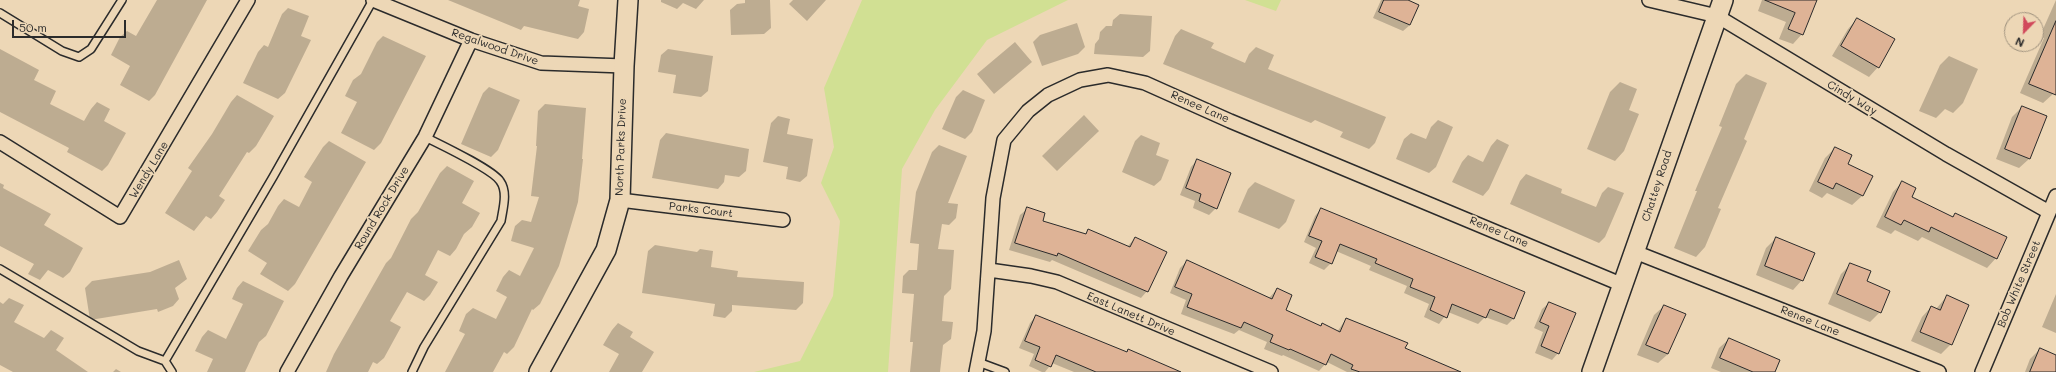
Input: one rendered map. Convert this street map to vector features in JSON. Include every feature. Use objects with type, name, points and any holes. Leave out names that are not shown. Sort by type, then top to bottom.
[{"type":"street","name":"Wendy Lane","points":[[0,142],[120,218],[248,0]]},
{"type":"street","name":"Regalwood Drive","points":[[373,0],[471,40],[541,63],[624,66]]},
{"type":"street","name":"North Parks Drive","points":[[539,372],[606,250],[620,200],[624,66],[628,0]]},
{"type":"street","name":"Cindy Way","points":[[1649,0],[1720,8],[1946,154],[2049,212]]},
{"type":"street","name":"Chattey Road","points":[[1592,372],[1720,8]]},
{"type":"street","name":"Round Rock Drive","points":[[287,372],[341,276],[425,137],[471,40]]},
{"type":"street","name":"Renee Lane","points":[[977,367],[984,331],[993,198],[1004,140],[1028,111],[1048,95],[1080,80],[1108,75],[1145,84],[1623,285]]},
{"type":"street","name":"Bob White Street","points":[[1982,372],[2056,196]]},
{"type":"street","name":"Parks Court","points":[[620,200],[783,220]]},
{"type":"street","name":"Renee Lane","points":[[1635,252],[1939,372]]},
{"type":"street","name":"East Lanett Drive","points":[[988,270],[1031,276],[1057,282],[1270,372]]},
{"type":"lane","points":[[0,13],[62,51],[79,57],[91,49],[122,0]]},
{"type":"lane","points":[[165,361],[273,177],[373,0]]},
{"type":"lane","points":[[412,372],[424,347],[501,220],[505,197],[500,181],[476,164],[425,137]]},
{"type":"lane","points":[[0,269],[138,351],[165,361],[172,372]]},
{"type":"lane","points":[[977,367],[1005,372]]},
{"type":"green space","points":[[862,0],[1068,0],[987,40],[935,110],[902,169],[888,372],[754,372],[800,361],[833,296],[840,221],[821,183],[834,147],[824,88]]},
{"type":"green space","points":[[1245,0],[1281,0],[1276,11]]},
{"type":"building","points":[[1384,0],[1408,0],[1419,5],[1410,25],[1379,12]]},
{"type":"building","points":[[1765,0],[1817,0],[1803,35],[1788,29],[1795,13]]},
{"type":"building","points":[[1857,18],[1895,39],[1879,68],[1841,46]]},
{"type":"building","points":[[2056,21],[2056,95],[2029,84]]},
{"type":"building","points":[[2022,106],[2047,116],[2030,159],[2005,149]]},
{"type":"building","points":[[1835,147],[1852,155],[1848,164],[1873,176],[1863,196],[1836,183],[1833,189],[1818,182]]},
{"type":"building","points":[[1197,159],[1231,173],[1217,209],[1199,201],[1201,194],[1186,188]]},
{"type":"building","points":[[1902,181],[1916,188],[1912,197],[1953,217],[1955,213],[2007,237],[1997,259],[1931,227],[1929,232],[1904,220],[1901,225],[1885,217]]},
{"type":"building","points":[[1027,207],[1045,213],[1043,221],[1086,234],[1088,229],[1130,247],[1135,237],[1167,252],[1148,292],[1058,253],[1057,256],[1015,243]]},
{"type":"building","points":[[1321,208],[1525,292],[1514,319],[1490,309],[1486,318],[1452,304],[1447,318],[1430,310],[1435,297],[1410,287],[1413,279],[1375,263],[1377,259],[1340,244],[1332,264],[1315,257],[1322,241],[1309,236]]},
{"type":"building","points":[[1776,237],[1815,253],[1803,281],[1765,266]]},
{"type":"building","points":[[1187,260],[1272,299],[1277,288],[1292,295],[1286,310],[1321,326],[1322,323],[1340,332],[1346,318],[1408,343],[1405,348],[1461,372],[1360,372],[1351,369],[1353,365],[1331,354],[1326,365],[1290,349],[1289,350],[1270,342],[1273,335],[1244,322],[1241,328],[1187,307],[1192,294],[1175,287]]},
{"type":"building","points":[[1850,263],[1871,271],[1867,281],[1890,291],[1881,313],[1837,294]]},
{"type":"building","points":[[1947,295],[1969,305],[1952,345],[1920,332],[1931,306],[1940,310]]},
{"type":"building","points":[[1549,302],[1576,313],[1559,354],[1541,346],[1549,326],[1540,322]]},
{"type":"building","points":[[1664,305],[1686,314],[1668,354],[1646,345]]},
{"type":"building","points":[[1036,315],[1127,352],[1128,349],[1181,372],[1096,372],[1056,355],[1051,367],[1035,360],[1040,347],[1025,341]]},
{"type":"building","points":[[1729,338],[1780,360],[1775,372],[1753,372],[1720,358]]},
{"type":"building","points":[[2040,348],[2056,355],[2056,372],[2030,372]]}]
